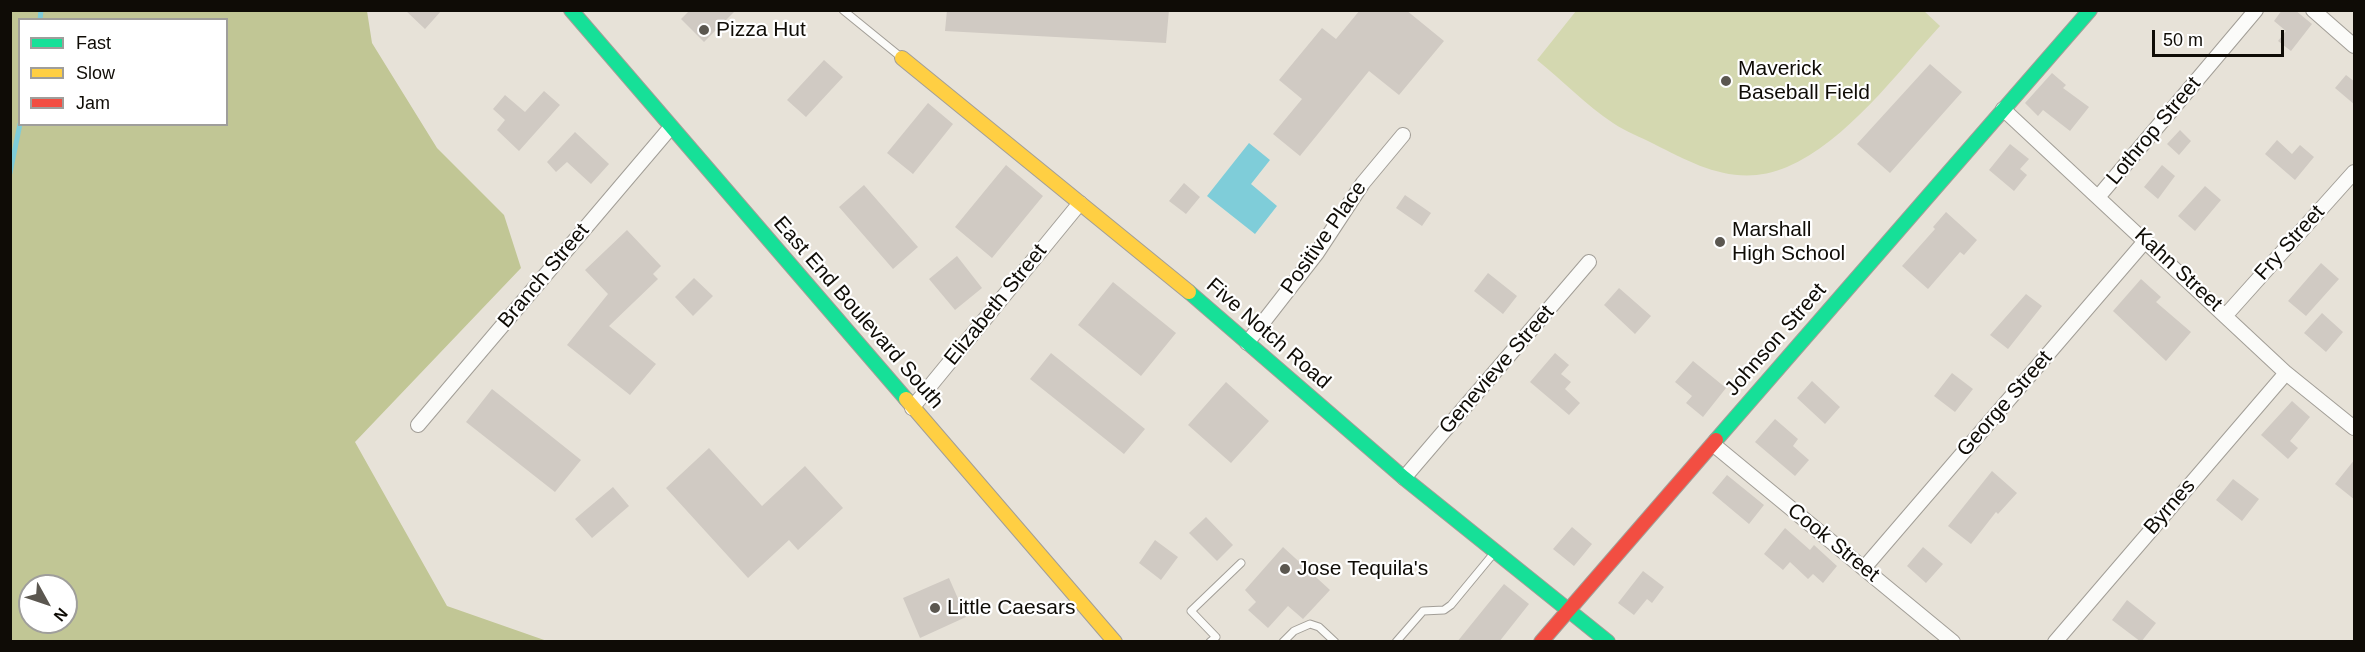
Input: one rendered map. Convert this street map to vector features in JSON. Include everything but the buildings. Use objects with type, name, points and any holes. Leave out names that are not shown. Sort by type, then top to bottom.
[{"type":"main road","name":"East End Boulevard South","points":[[571,10],[1115,642]]},
{"type":"main road","name":"Johnson Street","points":[[1541,642],[2003,109],[2082,13]]},
{"type":"main road","name":"Five Notch Road","points":[[902,58],[1080,203],[1404,478],[1608,642]]},
{"type":"street","name":"Lothrop Street","points":[[2099,196],[2256,10]]},
{"type":"street","points":[[2313,10],[2355,46]]},
{"type":"street","name":"Kahn Street","points":[[2003,109],[2099,196],[2286,373],[2355,428]]},
{"type":"street","name":"Branch Street","points":[[418,425],[671,127]]},
{"type":"street","name":"Positive Place","points":[[1247,343],[1317,253],[1363,183],[1403,135]]},
{"type":"street","name":"Fry Street","points":[[2226,315],[2355,172]]},
{"type":"street","name":"Elizabeth Street","points":[[912,408],[1080,203]]},
{"type":"street","name":"George Street","points":[[1864,568],[2146,240]]},
{"type":"street","name":"Genevieve Street","points":[[1404,478],[1589,262]]},
{"type":"street","name":"Byrnes","points":[[2055,642],[2286,373]]},
{"type":"street","name":"Cook Street","points":[[1713,445],[1953,642]]},
{"type":"lane","points":[[843,10],[902,58]]},
{"type":"lane","points":[[1396,642],[1423,611],[1444,610],[1451,605],[1495,551]]},
{"type":"lane","points":[[1215,640],[1191,611],[1240,563]]},
{"type":"lane","points":[[1283,642],[1294,631],[1310,624],[1319,627],[1335,642]]},
{"type":"green space","name":"Maverick Baseball Field","points":[[1923,10],[1940,26],[1870,105],[1830,141],[1787,167],[1769,173],[1735,175],[1718,172],[1686,160],[1613,123],[1537,60],[1576,11]]},
{"type":"green space","points":[[10,11],[367,11],[372,43],[437,148],[504,215],[521,268],[355,442],[447,606],[547,641],[11,641]]},
{"type":"water","points":[[1249,143],[1270,160],[1251,184],[1277,206],[1255,234],[1207,196]]},
{"type":"waterway","points":[[40,18],[41,10]]},
{"type":"waterway","points":[[10,173],[20,126]]},
{"type":"traffic: fast","points":[[571,10],[906,399]]},
{"type":"traffic: fast","points":[[1716,440],[2090,10]]},
{"type":"traffic: fast","points":[[1189,292],[1404,478],[1608,642]]},
{"type":"traffic: slow","points":[[902,58],[1189,292]]},
{"type":"traffic: slow","points":[[906,399],[1115,642]]},
{"type":"traffic: jam","points":[[1541,642],[1716,440]]},
{"type":"place","name":"Pizza Hut","points":[[704,30]]},
{"type":"place","name":"Maverick Baseball Field","points":[[1726,81]]},
{"type":"place","name":"Marshall High School","points":[[1720,242]]},
{"type":"place","name":"Jose Tequila's","points":[[1285,569]]},
{"type":"place","name":"Little Caesars","points":[[935,608]]}]
